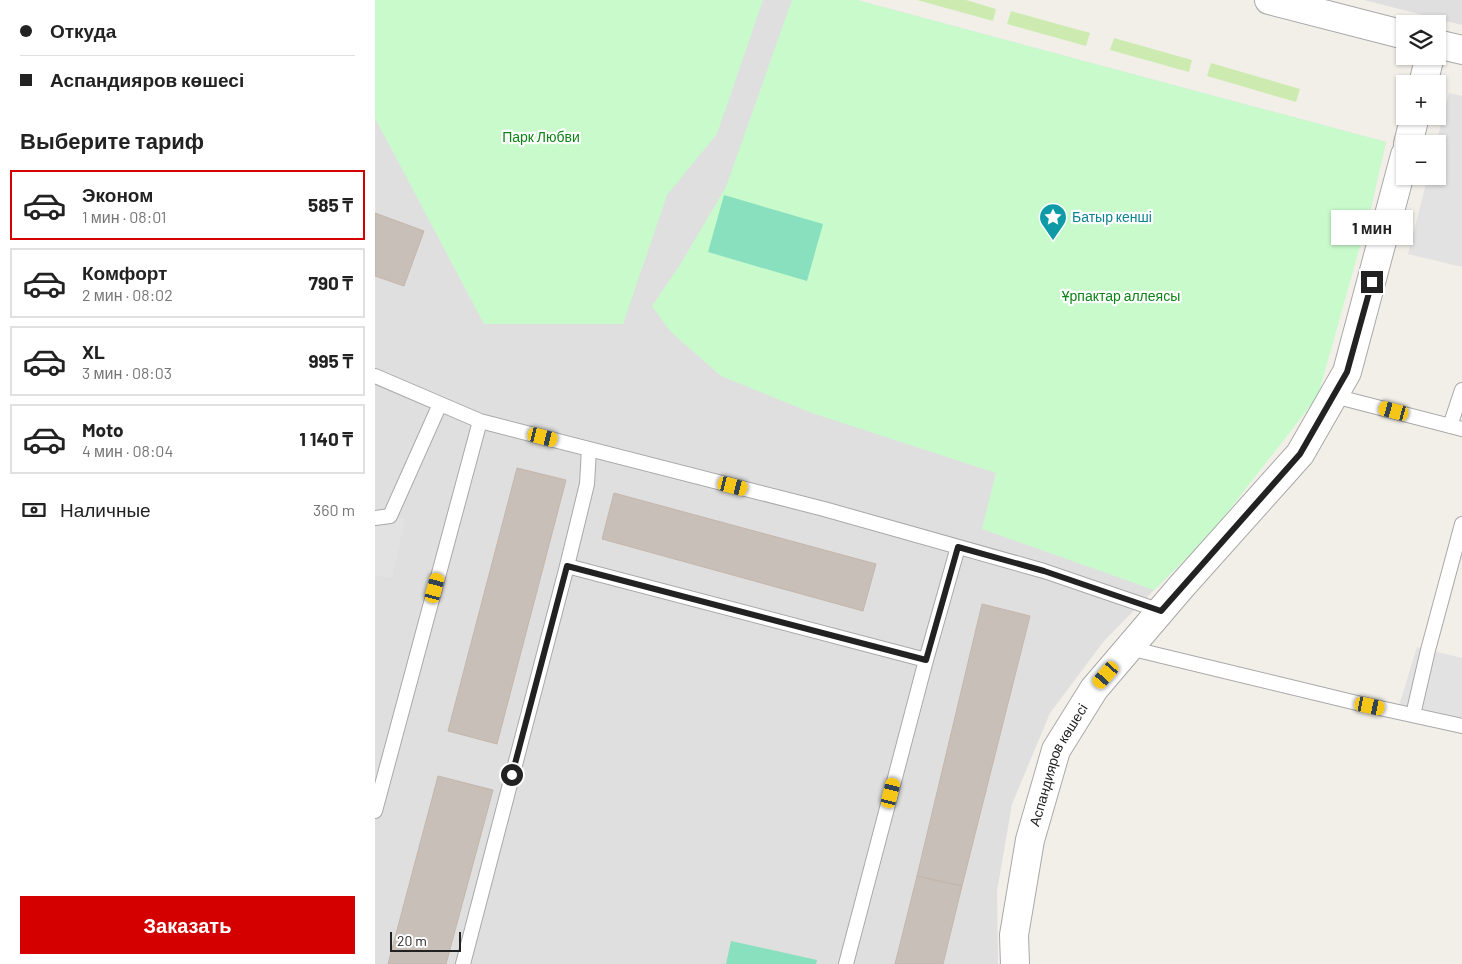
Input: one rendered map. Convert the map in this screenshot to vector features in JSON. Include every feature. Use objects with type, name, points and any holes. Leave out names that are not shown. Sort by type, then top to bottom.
[{"type":"street","points":[[1269,0],[1396,33]]},
{"type":"street","points":[[1446,46],[1462,50]]},
{"type":"street","name":"Аспандияров көшесі","points":[[1015,964],[1015,935],[1030,840],[1056,750],[1094,689],[1300,454],[1347,372],[1397,185]]},
{"type":"lane","points":[[375,376],[481,421],[824,509],[1044,571],[1161,611]]},
{"type":"lane","points":[[1334,396],[1456,427],[1462,390]]},
{"type":"lane","points":[[375,518],[390,516],[440,404]]},
{"type":"lane","points":[[375,811],[481,421]]},
{"type":"lane","points":[[463,964],[567,566],[587,484],[589,449]]},
{"type":"lane","points":[[1413,715],[1428,650],[1462,524]]},
{"type":"lane","points":[[846,964],[926,660],[958,547]]},
{"type":"lane","points":[[567,566],[926,660]]},
{"type":"lane","points":[[1129,648],[1462,726]]},
{"type":"shaded area","points":[[375,0],[857,0],[1386,142],[1371,207],[1209,536],[1104,641],[1050,713],[1012,804],[997,891],[998,964],[375,964]]},
{"type":"shaded area","points":[[1364,0],[1462,0],[1462,25],[1446,21],[1446,15],[1423,15]]},
{"type":"shaded area","points":[[1449,93],[1462,96],[1462,267],[1408,254],[1426,185],[1446,185],[1446,135],[1438,135],[1441,125],[1446,125],[1446,105]]},
{"type":"shaded area","points":[[390,516],[405,519],[392,578],[375,575],[375,518]]},
{"type":"shaded area","points":[[1417,647],[1462,658],[1462,726],[1397,712]]},
{"type":"green space","name":"Парк Любви","points":[[375,0],[763,0],[717,134],[667,195],[623,324],[484,324],[375,118]]},
{"type":"green space","name":"Ұрпактар аллеясы","points":[[792,0],[857,0],[1386,142],[1371,207],[1318,396],[1209,536],[1154,590],[982,529],[996,473],[812,413],[721,376],[670,331],[652,306],[680,265],[726,187]]},
{"type":"green space","points":[[917,0],[966,0],[996,9],[993,21]]},
{"type":"green space","points":[[1011,11],[1090,33],[1086,46],[1007,24]]},
{"type":"green space","points":[[1114,38],[1192,60],[1189,72],[1110,50]]},
{"type":"green space","points":[[1211,63],[1300,89],[1296,102],[1207,76]]},
{"type":"green space","points":[[724,195],[823,224],[807,281],[708,252]]},
{"type":"green space","points":[[731,941],[817,960],[816,964],[726,964]]},
{"type":"building","points":[[375,213],[424,231],[404,286],[375,276]]},
{"type":"building","points":[[517,468],[566,480],[497,744],[448,731]]},
{"type":"building","points":[[614,493],[876,564],[863,611],[602,539]]},
{"type":"building","points":[[982,604],[1030,616],[962,886],[917,876]]},
{"type":"building","points":[[438,776],[493,790],[446,964],[388,964]]},
{"type":"building","points":[[917,876],[962,886],[943,964],[895,964]]},
{"type":"place","name":"Батыр кенші","points":[[1053,241]]},
{"type":"route","points":[[512,775],[567,566],[926,660],[958,547],[1044,571],[1161,611],[1300,454],[1347,372],[1372,282]]}]
